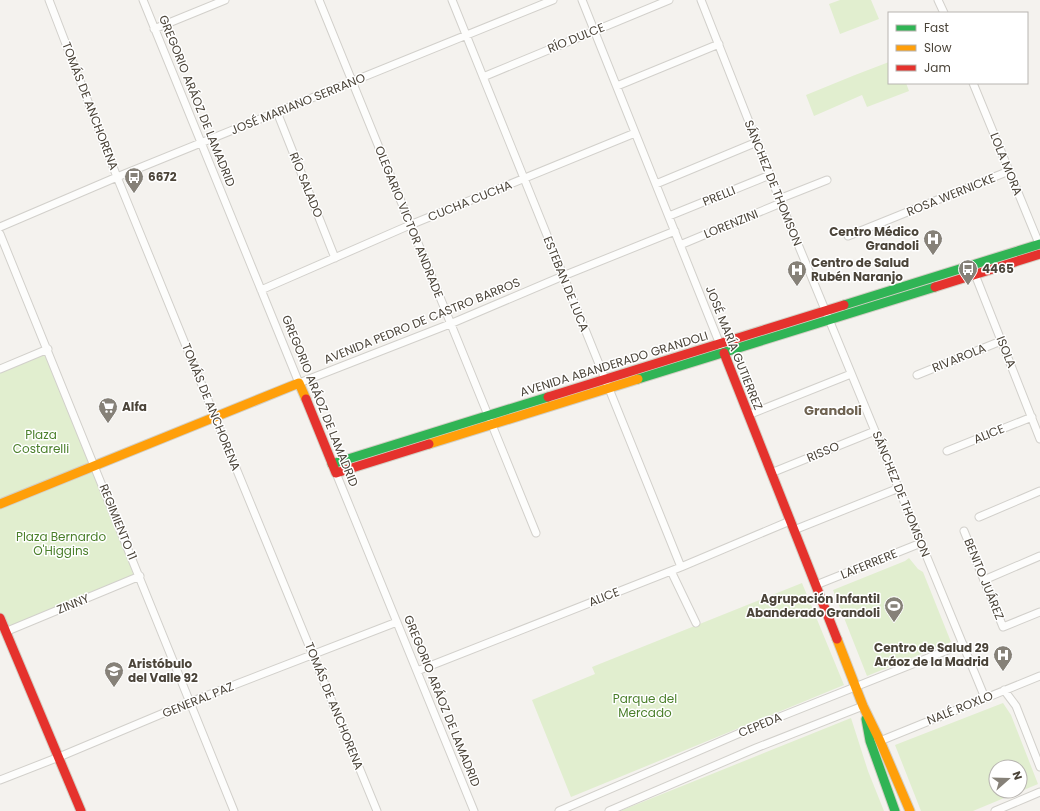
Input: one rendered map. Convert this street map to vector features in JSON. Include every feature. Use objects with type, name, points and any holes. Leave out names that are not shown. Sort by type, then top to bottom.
[{"type":"street","name":"TOMÁS DE ANCHORENA","points":[[49,0],[117,177],[377,811]]},
{"type":"street","name":"GREGORIO ARÁOZ DE LAMADRID","points":[[143,0],[474,811]]},
{"type":"street","points":[[154,29],[225,0]]},
{"type":"street","name":"OLEGARIO VICTOR ANDRADE","points":[[319,0],[536,533]]},
{"type":"street","name":"ESTEBAN DE LUCA","points":[[452,0],[681,568]]},
{"type":"street","name":"JOSÉ MARIANO SERRANO","points":[[0,227],[117,177],[552,0]]},
{"type":"street","name":"JOSÉ MARÍA GUTIERREZ","points":[[582,0],[864,706],[910,811]]},
{"type":"street","name":"RÍO DULCE","points":[[483,77],[669,0]]},
{"type":"street","name":"SÁNCHEZ DE THOMSON","points":[[701,0],[780,201],[985,698]]},
{"type":"street","points":[[938,0],[944,12]]},
{"type":"street","points":[[617,86],[719,44]]},
{"type":"street","name":"LOLA MORA","points":[[973,84],[1040,247]]},
{"type":"street","name":"RÍO SALADO","points":[[277,112],[335,258]]},
{"type":"street","name":"CUCHA CUCHA","points":[[261,290],[410,225],[635,133]]},
{"type":"street","points":[[656,184],[757,142]]},
{"type":"street","name":"ROSA WERNICKE","points":[[848,236],[1009,171]]},
{"type":"street","name":"PRELLI","points":[[669,216],[770,175]]},
{"type":"street","name":"LORENZINI","points":[[680,245],[827,180]]},
{"type":"street","name":"AVENIDA PEDRO DE CASTRO BARROS","points":[[0,504],[299,383],[450,324],[675,231]]},
{"type":"street","name":"REGIMIENTO 11","points":[[0,234],[48,349],[234,811]]},
{"type":"street","name":"AVENIDA ABANDERADO GRANDOLI","points":[[334,468],[722,348],[829,319],[1040,247]]},
{"type":"street","name":"AVENIDA ABANDERADO GRANDOLI","points":[[722,348],[825,310],[973,270]]},
{"type":"street","name":"ISOLA","points":[[973,270],[1040,439]]},
{"type":"street","name":"RIVAROLA","points":[[917,375],[1001,341]]},
{"type":"street","points":[[0,369],[48,349]]},
{"type":"street","points":[[748,415],[851,374]]},
{"type":"street","name":"ALICE","points":[[948,451],[1032,417]]},
{"type":"street","name":"RISSO","points":[[771,474],[875,430]]},
{"type":"street","name":"ALICE","points":[[416,671],[792,525],[898,488]]},
{"type":"street","points":[[979,517],[1040,491]]},
{"type":"street","name":"BENITO JUÁREZ","points":[[964,532],[1003,627],[1040,612]]},
{"type":"street","name":"LAFERRERE","points":[[816,585],[922,543]]},
{"type":"street","points":[[984,580],[1040,556]]},
{"type":"street","points":[[671,571],[696,623]]},
{"type":"street","name":"ZINNY","points":[[6,632],[140,576]]},
{"type":"street","points":[[0,618],[81,811]]},
{"type":"street","name":"GENERAL PAZ","points":[[0,780],[190,702],[397,622]]},
{"type":"street","name":"CEPEDA","points":[[559,811],[747,730],[963,644]]},
{"type":"street","name":"NALÉ ROXLO","points":[[880,740],[1040,676]]},
{"type":"street","points":[[1004,690],[1016,706],[1040,767]]},
{"type":"street","name":"JOSÉ MARÍA GUTIERREZ","points":[[864,706],[870,741],[895,811]]},
{"type":"street","name":"CEPEDA","points":[[608,811],[756,748],[864,706]]},
{"type":"street","points":[[995,811],[1040,792]]},
{"type":"green space","points":[[840,0],[871,0],[879,19],[840,34],[829,4]]},
{"type":"green space","points":[[888,62],[888,84],[906,84],[909,91],[867,107],[862,95],[814,116],[806,95]]},
{"type":"green space","name":"Plaza Bernardo O'Higgins","points":[[48,349],[140,576],[5,632],[0,618],[0,369]]},
{"type":"green space","name":"Agrupación Infantil Abanderado Grandoli","points":[[909,558],[918,569],[923,572],[951,642],[867,676],[833,590],[905,561]]},
{"type":"green space","name":"Parque del Mercado","points":[[802,583],[844,685],[571,797],[532,700],[595,674],[592,667]]},
{"type":"green space","points":[[1003,703],[1011,715],[1038,784],[1028,788],[1028,759],[988,759],[988,799],[1002,799],[973,811],[921,811],[895,745]]},
{"type":"green space","points":[[851,718],[868,771],[884,811],[620,811]]},
{"type":"traffic: fast","points":[[844,305],[1040,244]]},
{"type":"traffic: fast","points":[[638,379],[935,287]]},
{"type":"traffic: fast","points":[[332,464],[548,397]]},
{"type":"traffic: fast","points":[[866,719],[870,741],[895,811]]},
{"type":"traffic: slow","points":[[429,444],[638,379]]},
{"type":"traffic: slow","points":[[0,504],[299,383],[306,399]]},
{"type":"traffic: slow","points":[[837,639],[863,706],[880,741],[910,811]]},
{"type":"traffic: jam","points":[[935,287],[1040,254]]},
{"type":"traffic: jam","points":[[548,397],[844,305]]},
{"type":"traffic: jam","points":[[724,353],[837,639]]},
{"type":"traffic: jam","points":[[306,399],[336,473],[429,444]]},
{"type":"traffic: jam","points":[[0,618],[81,811]]},
{"type":"place","name":"6672","points":[[134,194]]},
{"type":"place","name":"Centro Médico Grandoli","points":[[933,256]]},
{"type":"place","name":"4465","points":[[968,286]]},
{"type":"place","name":"Centro de Salud Rubén Naranjo","points":[[797,287]]},
{"type":"place","name":"Alfa","points":[[108,424]]},
{"type":"place","name":"Agrupación Infantil Abanderado Grandoli","points":[[894,623]]},
{"type":"place","name":"Centro de Salud 29 Aráoz de la Madrid","points":[[1003,672]]},
{"type":"place","name":"Aristóbulo del Valle 92","points":[[114,688]]},
{"type":"district","name":"Grandoli","points":[[833,410]]},
{"type":"park label","name":"Plaza Costarelli","points":[[41,442]]}]
